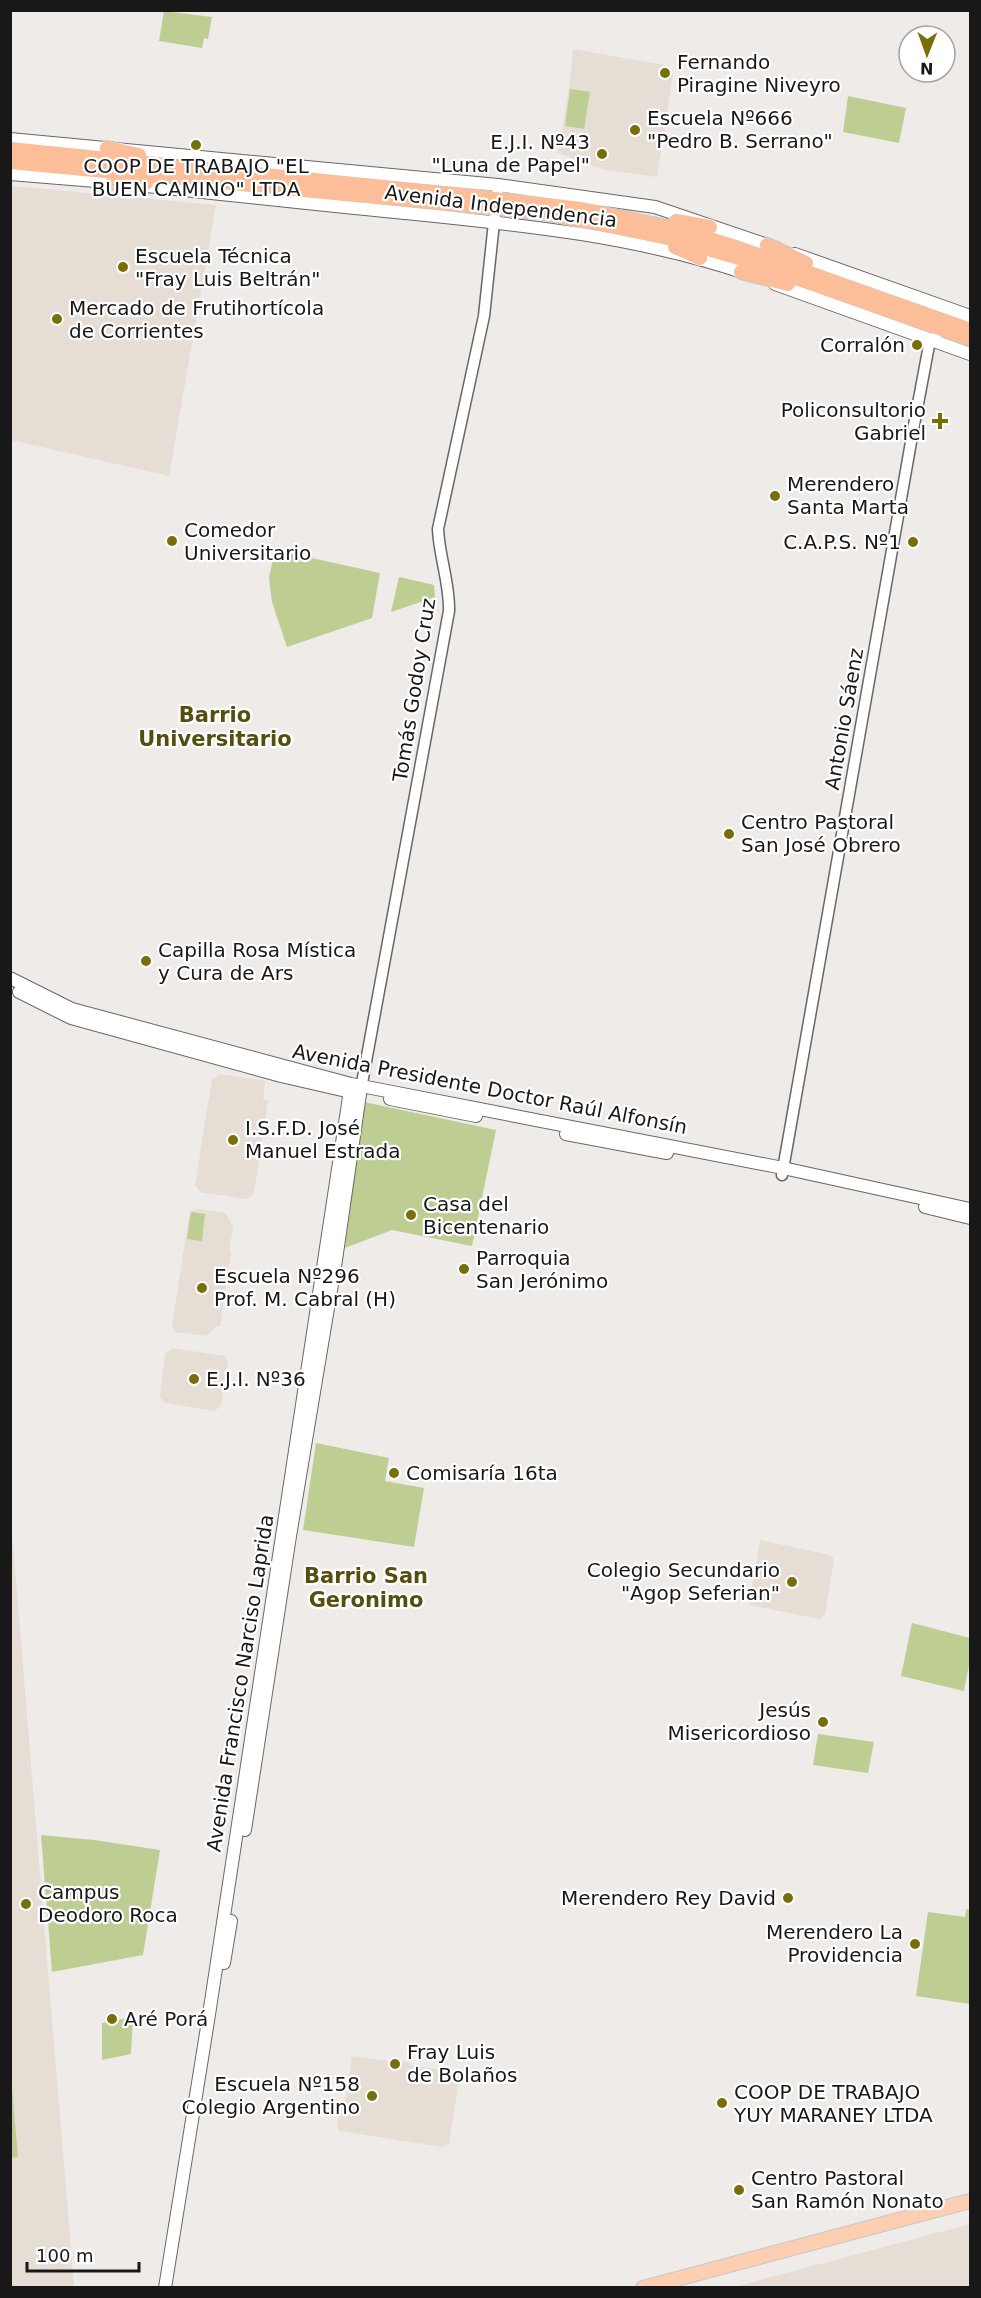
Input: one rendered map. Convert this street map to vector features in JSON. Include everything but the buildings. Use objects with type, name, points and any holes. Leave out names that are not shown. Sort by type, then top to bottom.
[{"type":"highway","points":[[107,148],[237,178]]},
{"type":"highway","name":"Avenida Independencia","points":[[10,149],[237,178]]},
{"type":"highway","name":"Avenida Independencia","points":[[10,162],[237,178],[581,209],[676,229],[736,247],[958,321],[970,330]]},
{"type":"highway","points":[[112,183],[237,178]]},
{"type":"highway","name":"Avenida Independencia","points":[[497,203],[674,239],[739,258],[897,312],[958,321],[970,339]]},
{"type":"highway","points":[[581,209],[641,215],[710,227]]},
{"type":"highway","points":[[613,226],[672,245],[700,258]]},
{"type":"highway","points":[[766,245],[882,297]]},
{"type":"highway","points":[[741,272],[897,312]]},
{"type":"main road","name":"Avenida Independencia","points":[[10,139],[107,148],[497,203],[599,236],[700,258],[970,354]]},
{"type":"main road","name":"Avenida Independencia","points":[[10,174],[112,183],[497,203],[655,207],[812,259],[958,321]]},
{"type":"main road","name":"Avenida Presidente Doctor Raúl Alfonsín","points":[[10,978],[72,1009],[355,1089]]},
{"type":"main road","name":"Avenida Presidente Doctor Raúl Alfonsín","points":[[10,988],[71,1018],[281,1076],[783,1171],[970,1209]]},
{"type":"main road","name":"Avenida Francisco Narciso Laprida","points":[[165,2288],[355,1089]]},
{"type":"main road","name":"Avenida Francisco Narciso Laprida","points":[[173,2288],[290,1536],[336,1260],[355,1089]]},
{"type":"main road","name":"Avenida Presidente Doctor Raúl Alfonsín","points":[[783,1171],[970,1218]]},
{"type":"main road","points":[[643,2288],[970,2201]]},
{"type":"main road","points":[[673,2288],[970,2211]]},
{"type":"street","name":"Tomás Godoy Cruz","points":[[355,1089],[449,611],[449,598],[438,544],[438,529],[484,316],[497,203]]},
{"type":"street","points":[[930,340],[958,321]]},
{"type":"street","name":"Antonio Sáenz","points":[[783,1171],[930,340]]},
{"type":"shaded area","points":[[573,49],[665,65],[673,74],[657,177],[602,169],[558,153]]},
{"type":"shaded area","points":[[11,186],[216,205],[169,476],[11,440]]},
{"type":"shaded area","name":"I.S.F.D. José Manuel Estrada","points":[[220,1074],[265,1081],[263,1099],[268,1100],[257,1175],[253,1195],[246,1199],[200,1192],[195,1185],[212,1079]]},
{"type":"shaded area","name":"Escuela Nº296 Prof. M. Cabral (H)","points":[[197,1209],[226,1213],[233,1227],[220,1326],[217,1326],[207,1336],[175,1332],[172,1325],[190,1211]]},
{"type":"shaded area","name":"E.J.I. Nº36","points":[[172,1348],[224,1356],[228,1362],[221,1405],[215,1411],[165,1403],[160,1397],[165,1354]]},
{"type":"shaded area","name":"Campus Deodoro Roca","points":[[11,1521],[74,2287],[11,2287]]},
{"type":"shaded area","name":"Colegio Secundario \"Agop Seferian\"","points":[[760,1540],[830,1555],[834,1560],[825,1615],[819,1619],[749,1605]]},
{"type":"shaded area","points":[[352,2056],[402,2063],[403,2061],[410,2062],[410,2065],[460,2073],[449,2144],[442,2147],[340,2131],[337,2127],[340,2106],[344,2107],[347,2092],[344,2091],[345,2086],[348,2086]]},
{"type":"shaded area","points":[[970,2224],[970,2287],[734,2287]]},
{"type":"green space","points":[[164,11],[212,17],[208,39],[204,38],[202,48],[159,41]]},
{"type":"green space","points":[[570,89],[590,92],[584,129],[565,126]]},
{"type":"green space","points":[[848,96],[906,108],[899,143],[843,132]]},
{"type":"green space","points":[[275,550],[380,573],[372,618],[287,647],[272,602],[269,578]]},
{"type":"green space","points":[[399,577],[434,585],[435,597],[391,612]]},
{"type":"green space","points":[[364,1102],[496,1130],[472,1246],[392,1230],[345,1248]]},
{"type":"green space","points":[[191,1212],[205,1214],[202,1241],[187,1239]]},
{"type":"green space","points":[[316,1443],[389,1458],[385,1481],[424,1488],[414,1547],[303,1530]]},
{"type":"green space","points":[[912,1623],[970,1638],[970,1660],[964,1691],[901,1676]]},
{"type":"green space","points":[[818,1734],[874,1742],[868,1773],[813,1765]]},
{"type":"green space","points":[[41,1835],[160,1850],[143,1955],[52,1972]]},
{"type":"green space","points":[[966,1909],[970,1910],[970,2004],[916,1996],[928,1912],[965,1917]]},
{"type":"green space","points":[[133,2017],[131,2054],[102,2060],[102,2023]]},
{"type":"green space","points":[[11,2077],[18,2157],[10,2158]]},
{"type":"place","name":"Fernando Piragine Niveyro","points":[[665,73]]},
{"type":"place","name":"Escuela Nº666 \"Pedro B. Serrano\"","points":[[635,130]]},
{"type":"place","name":"COOP DE TRABAJO \"EL BUEN CAMINO\" LTDA","points":[[196,145]]},
{"type":"place","name":"E.J.I. Nº43 \"Luna de Papel\"","points":[[602,154]]},
{"type":"place","name":"Escuela Técnica \"Fray Luis Beltrán\"","points":[[123,267]]},
{"type":"place","name":"Mercado de Frutihortícola de Corrientes","points":[[57,319]]},
{"type":"place","name":"Corralón","points":[[917,345]]},
{"type":"place","name":"Policonsultorio Gabriel","points":[[940,421]]},
{"type":"place","name":"Merendero Santa Marta","points":[[775,496]]},
{"type":"place","name":"Comedor Universitario","points":[[172,541]]},
{"type":"place","name":"C.A.P.S. Nº1","points":[[913,542]]},
{"type":"place","name":"Centro Pastoral San José Obrero","points":[[729,834]]},
{"type":"place","name":"Capilla Rosa Mística y Cura de Ars","points":[[146,961]]},
{"type":"place","name":"I.S.F.D. José Manuel Estrada","points":[[233,1140]]},
{"type":"place","name":"Casa del Bicentenario","points":[[411,1215]]},
{"type":"place","name":"Parroquia San Jerónimo","points":[[464,1269]]},
{"type":"place","name":"Escuela Nº296 Prof. M. Cabral (H)","points":[[202,1288]]},
{"type":"place","name":"E.J.I. Nº36","points":[[194,1379]]},
{"type":"place","name":"Comisaría 16ta","points":[[394,1473]]},
{"type":"place","name":"Colegio Secundario \"Agop Seferian\"","points":[[792,1582]]},
{"type":"place","name":"Jesús Misericordioso","points":[[823,1722]]},
{"type":"place","name":"Merendero Rey David","points":[[788,1898]]},
{"type":"place","name":"Campus Deodoro Roca","points":[[26,1904]]},
{"type":"place","name":"Merendero La Providencia","points":[[915,1944]]},
{"type":"place","name":"Aré Porá","points":[[112,2019]]},
{"type":"place","name":"Fray Luis de Bolaños","points":[[395,2064]]},
{"type":"place","name":"Escuela Nº158 Colegio Argentino","points":[[372,2096]]},
{"type":"place","name":"COOP DE TRABAJO YUY MARANEY LTDA","points":[[722,2103]]},
{"type":"place","name":"Centro Pastoral San Ramón Nonato","points":[[739,2190]]},
{"type":"district","name":"Barrio Universitario","points":[[215,727]]},
{"type":"district","name":"Barrio San Geronimo","points":[[366,1588]]}]
